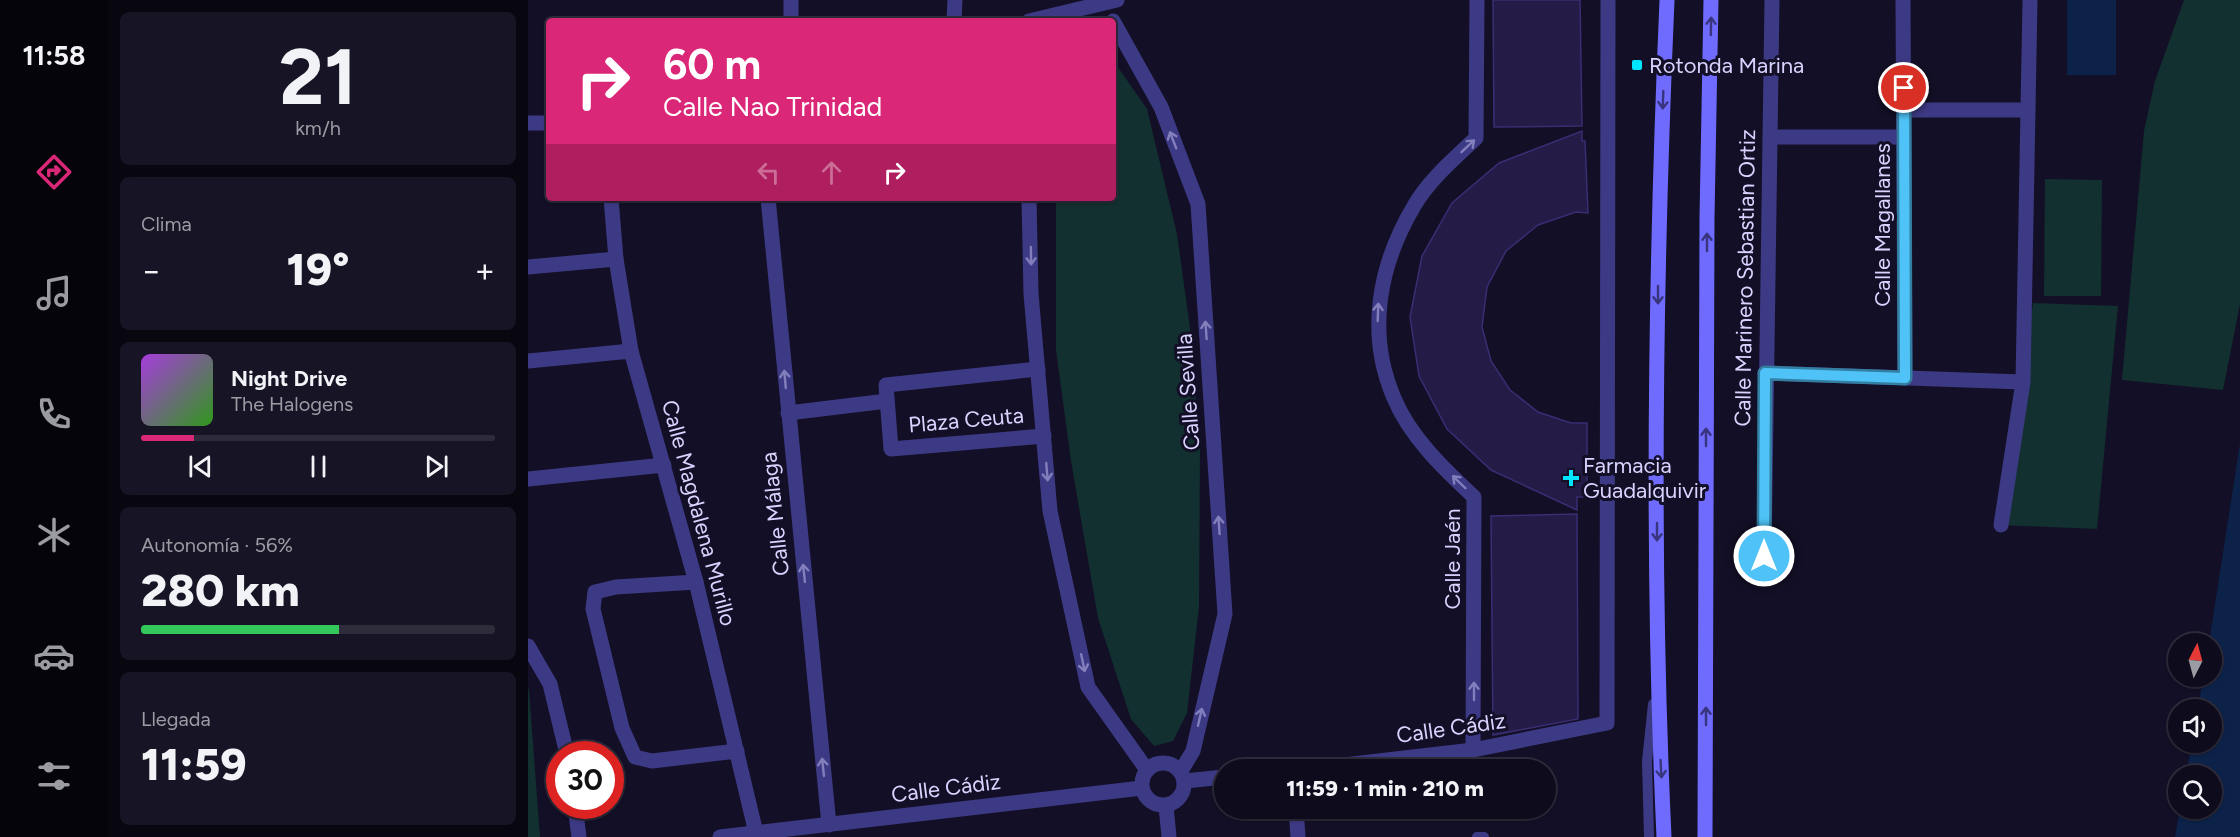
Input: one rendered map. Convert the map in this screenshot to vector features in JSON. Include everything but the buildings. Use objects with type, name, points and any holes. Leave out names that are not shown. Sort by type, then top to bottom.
[{"type":"main road","points":[[1664,837],[1656,674],[1658,215],[1666,0]]},
{"type":"main road","points":[[1705,837],[1707,218],[1711,0]]},
{"type":"street","points":[[791,0],[791,18]]},
{"type":"street","points":[[954,18],[955,0]]},
{"type":"street","name":"Calle Jaén","points":[[1473,750],[1474,497],[1420,441],[1394,399],[1379,352],[1377,308],[1388,258],[1414,205],[1439,173],[1476,138],[1477,0]]},
{"type":"street","name":"Calle Cádiz","points":[[1396,759],[1473,750],[1607,723],[1608,0]]},
{"type":"street","name":"Calle Marinero Sebastian Ortiz","points":[[1764,556],[1772,0]]},
{"type":"street","name":"Calle Magallanes","points":[[1903,0],[1905,378]]},
{"type":"street","points":[[2001,525],[2023,382],[2030,0]]},
{"type":"street","points":[[1039,18],[1110,2]]},
{"type":"street","name":"Calle Sevilla","points":[[1110,2],[1113,18]]},
{"type":"street","name":"Calle Sevilla","points":[[1116,26],[1161,107],[1198,204],[1225,614],[1193,752],[1183,776]]},
{"type":"street","points":[[1904,110],[2027,110]]},
{"type":"street","points":[[528,123],[546,123]]},
{"type":"street","points":[[1770,137],[1904,137]]},
{"type":"street","name":"Calle Magdalena Murillo","points":[[611,201],[616,259],[631,351],[696,582],[756,835]]},
{"type":"street","name":"Calle Málaga","points":[[768,201],[829,825]]},
{"type":"street","points":[[1029,201],[1031,294],[1050,511],[1088,687],[1147,770]]},
{"type":"street","points":[[528,267],[616,259]]},
{"type":"street","points":[[528,361],[631,351]]},
{"type":"street","name":"Plaza Ceuta","points":[[1038,369],[886,385],[891,449],[1044,436]]},
{"type":"street","points":[[1765,373],[2023,382]]},
{"type":"street","points":[[788,412],[887,401]]},
{"type":"street","points":[[528,478],[664,465]]},
{"type":"street","points":[[696,582],[616,587],[595,592],[593,609],[622,728],[636,757],[652,761],[737,751]]},
{"type":"street","points":[[528,646],[550,684],[564,741]]},
{"type":"street","points":[[1158,763],[1171,764],[1183,776],[1184,793],[1176,802],[1166,806],[1155,804],[1146,798],[1142,788],[1143,778],[1147,770],[1158,763]]},
{"type":"street","points":[[1183,776],[1214,777]]},
{"type":"street","name":"Calle Cádiz","points":[[720,837],[756,835],[1142,788]]},
{"type":"street","points":[[1166,806],[1169,837]]},
{"type":"street","points":[[577,819],[579,837]]},
{"type":"street","points":[[1297,819],[1298,837]]},
{"type":"lane","points":[[1650,837],[1647,761],[1656,674]]},
{"type":"lane","points":[[1477,837],[1484,837]]},
{"type":"green space","points":[[2184,0],[2240,0],[2240,304],[2223,390],[2122,380],[2144,131],[2155,81]]},
{"type":"green space","points":[[1116,64],[1147,109],[1177,234],[1191,335],[1200,447],[1199,607],[1187,713],[1173,741],[1154,746],[1131,719],[1098,618],[1071,461],[1056,350],[1056,201],[1116,201]]},
{"type":"green space","points":[[2045,179],[2102,180],[2101,296],[2044,296]]},
{"type":"green space","points":[[2033,303],[2118,306],[2097,529],[2001,525]]},
{"type":"green space","points":[[528,688],[529,690],[540,837],[528,837]]},
{"type":"water","points":[[2067,0],[2116,0],[2116,75],[2067,75]]},
{"type":"water","points":[[2240,443],[2240,837],[2175,837],[2178,819],[2222,819],[2222,765],[2188,765],[2190,753],[2222,753],[2222,699],[2200,699],[2201,687],[2222,687],[2222,633],[2211,633]]},
{"type":"place","name":"Rotonda Marina","points":[[1637,65]]},
{"type":"place","name":"Farmacia Guadalquivir","points":[[1571,478]]},
{"type":"route","points":[[1764,556],[1765,373],[1905,378],[1904,88]]}]
